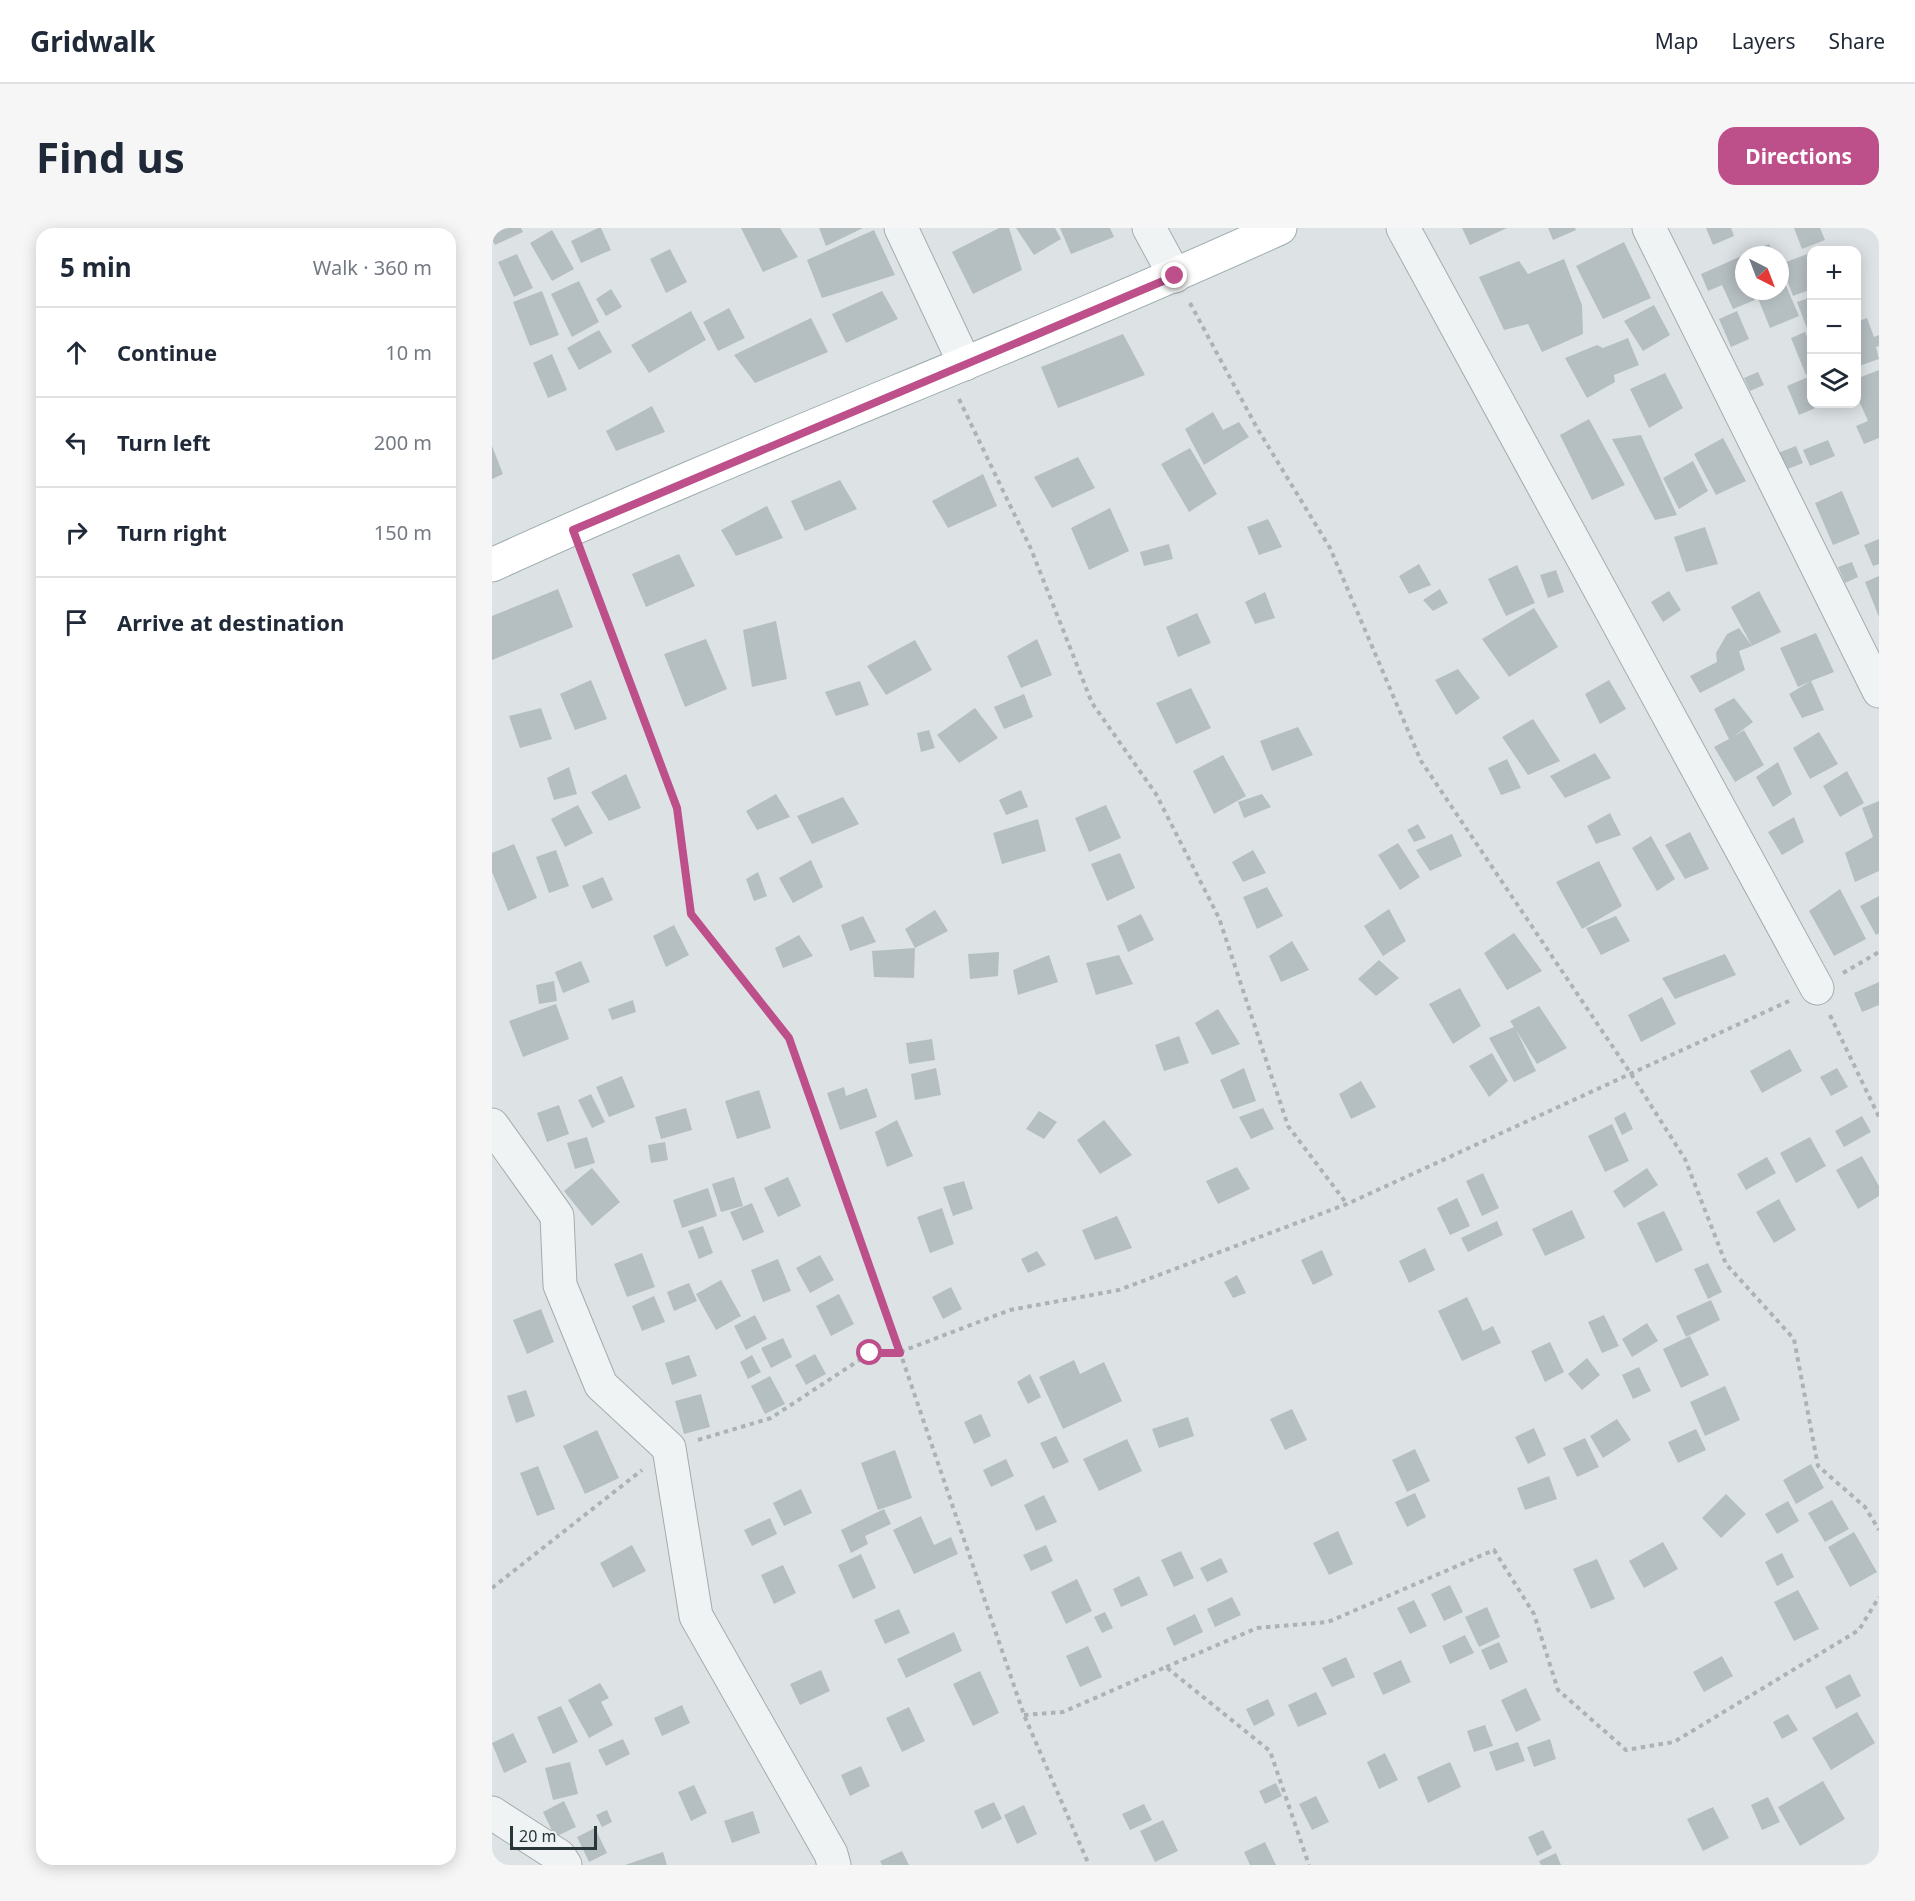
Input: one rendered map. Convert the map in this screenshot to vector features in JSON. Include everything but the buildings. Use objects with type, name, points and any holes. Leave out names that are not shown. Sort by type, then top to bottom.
[{"type":"main road","points":[[492,565],[955,367],[1175,276],[1280,228]]},
{"type":"street","points":[[901,228],[955,367]]},
{"type":"street","points":[[1149,228],[1175,276]]},
{"type":"street","points":[[1403,228],[1817,988]]},
{"type":"street","points":[[1649,228],[1879,691]]},
{"type":"street","points":[[492,1125],[557,1216],[560,1285],[601,1384],[669,1448],[696,1616],[831,1854],[834,1865]]},
{"type":"street","points":[[492,1812],[559,1856],[565,1865]]},
{"type":"path","points":[[1175,276],[1257,428],[1330,548],[1421,761],[1685,1159],[1726,1264],[1794,1339],[1818,1466],[1865,1507],[1879,1530]]},
{"type":"path","points":[[955,367],[1092,703],[1156,794],[1219,918],[1288,1126],[1347,1204]]},
{"type":"path","points":[[573,530],[677,808],[691,914],[789,1038],[1024,1715],[1089,1865]]},
{"type":"path","points":[[492,1588],[669,1448],[771,1418],[870,1353],[900,1353],[1010,1310],[1119,1290],[1347,1204],[1817,988],[1879,952]]},
{"type":"path","points":[[1817,988],[1879,1117]]},
{"type":"path","points":[[1024,1715],[1063,1712],[1257,1628],[1328,1622],[1494,1550],[1534,1614],[1558,1690],[1626,1750],[1674,1742],[1859,1630],[1879,1597]]},
{"type":"path","points":[[1166,1668],[1270,1751],[1309,1865]]},
{"type":"route","points":[[870,1353],[900,1353],[789,1038],[691,914],[677,808],[573,530],[1175,276]]}]
